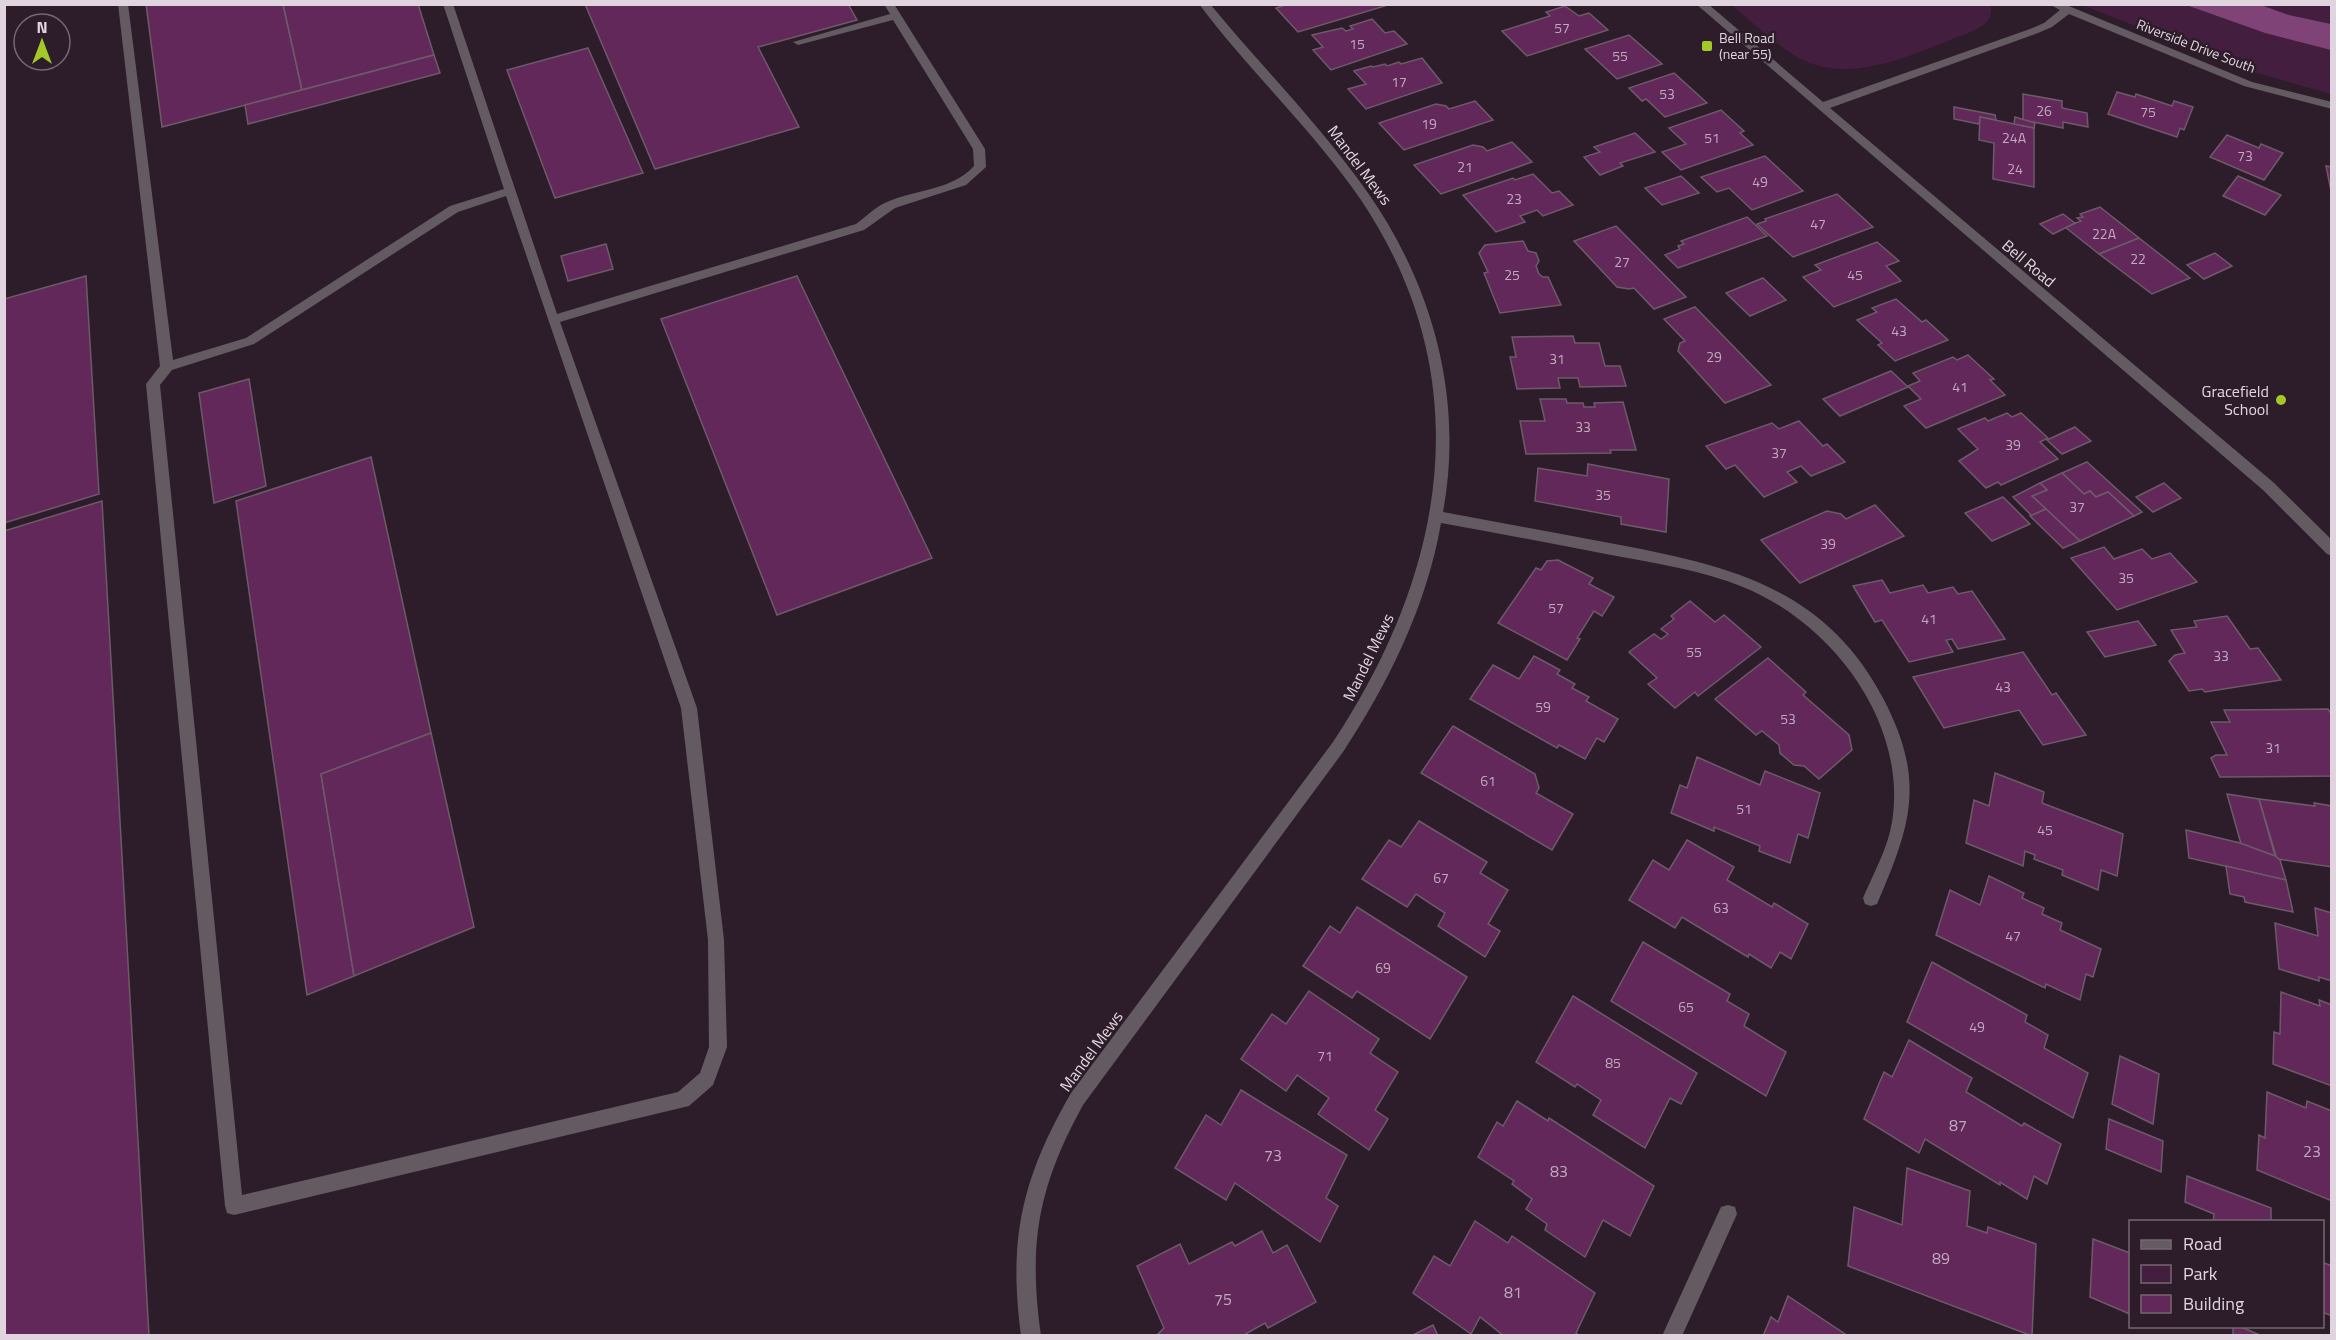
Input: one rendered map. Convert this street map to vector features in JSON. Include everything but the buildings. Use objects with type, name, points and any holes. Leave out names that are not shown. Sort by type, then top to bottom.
[{"type":"street","points":[[123,4],[167,367]]},
{"type":"street","points":[[448,4],[553,320],[689,708],[716,940],[718,1047],[707,1079],[683,1100],[234,1206],[153,384],[167,367],[250,341],[454,209],[510,191]]},
{"type":"street","points":[[553,320],[860,227],[889,206],[961,183],[974,176],[980,167],[979,149],[889,4]]},
{"type":"street","name":"Mandel Mews","points":[[1031,1335],[1024,1296],[1024,1256],[1029,1211],[1041,1168],[1052,1143],[1077,1099],[1338,747],[1372,694],[1411,610],[1435,516],[1444,457],[1442,402],[1432,343],[1415,292],[1388,235],[1358,189],[1204,4]]},
{"type":"street","name":"Bell Road","points":[[1701,4],[2268,486],[2331,550]]},
{"type":"street","name":"Riverside Drive South","points":[[2054,4],[2248,84],[2331,106]]},
{"type":"street","points":[[1821,107],[2048,26],[2067,10]]},
{"type":"street","points":[[798,42],[896,16]]},
{"type":"street","points":[[1435,516],[1709,569],[1773,594],[1801,612],[1827,634],[1848,658],[1882,709],[1894,740],[1900,767],[1902,794],[1900,820],[1893,850],[1871,898]]},
{"type":"street","points":[[1672,1335],[1728,1214]]},
{"type":"green space","points":[[1991,4],[1991,14],[1987,22],[1971,32],[1882,64],[1836,69],[1814,64],[1792,54],[1768,37],[1732,5]]},
{"type":"green space","points":[[2082,5],[2185,5],[2265,33],[2331,50],[2331,94],[2250,71]]},
{"type":"green space","points":[[2261,5],[2331,5],[2331,24],[2289,15]]},
{"type":"shaded area","points":[[2186,5],[2261,5],[2289,15],[2331,24],[2331,50],[2265,33]]},
{"type":"place","name":"Bell Road (near 55)","points":[[1707,46]]},
{"type":"place","name":"Gracefield School","points":[[2281,400]]}]
